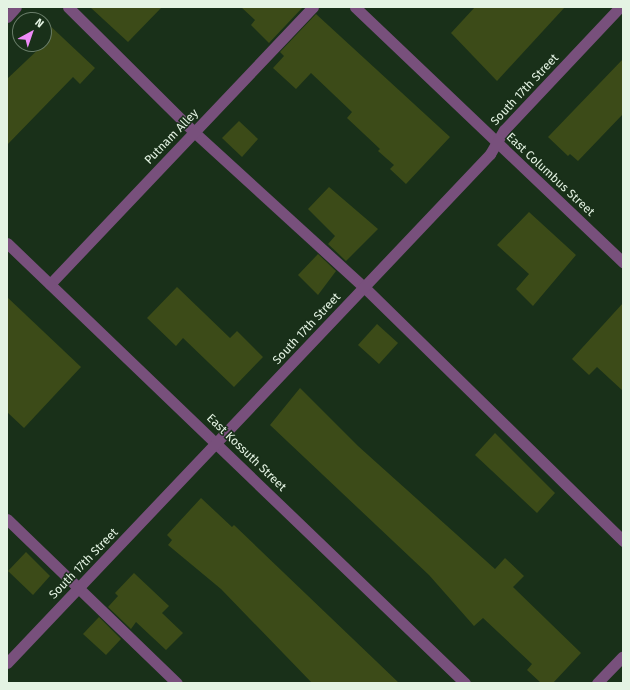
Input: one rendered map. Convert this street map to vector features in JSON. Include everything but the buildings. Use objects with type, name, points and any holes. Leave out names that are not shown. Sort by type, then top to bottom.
[{"type":"street","points":[[7,17],[16,7]]},
{"type":"street","points":[[68,7],[194,132],[364,287],[623,541]]},
{"type":"street","name":"Putnam Alley","points":[[50,284],[312,7]]},
{"type":"street","name":"East Columbus Street","points":[[355,7],[623,262]]},
{"type":"street","name":"South 17th Street","points":[[7,663],[218,444],[490,154],[495,141],[620,7]]},
{"type":"street","name":"East Kossuth Street","points":[[7,243],[218,444],[465,683]]},
{"type":"street","points":[[7,519],[177,683]]},
{"type":"street","points":[[597,683],[623,656]]}]
